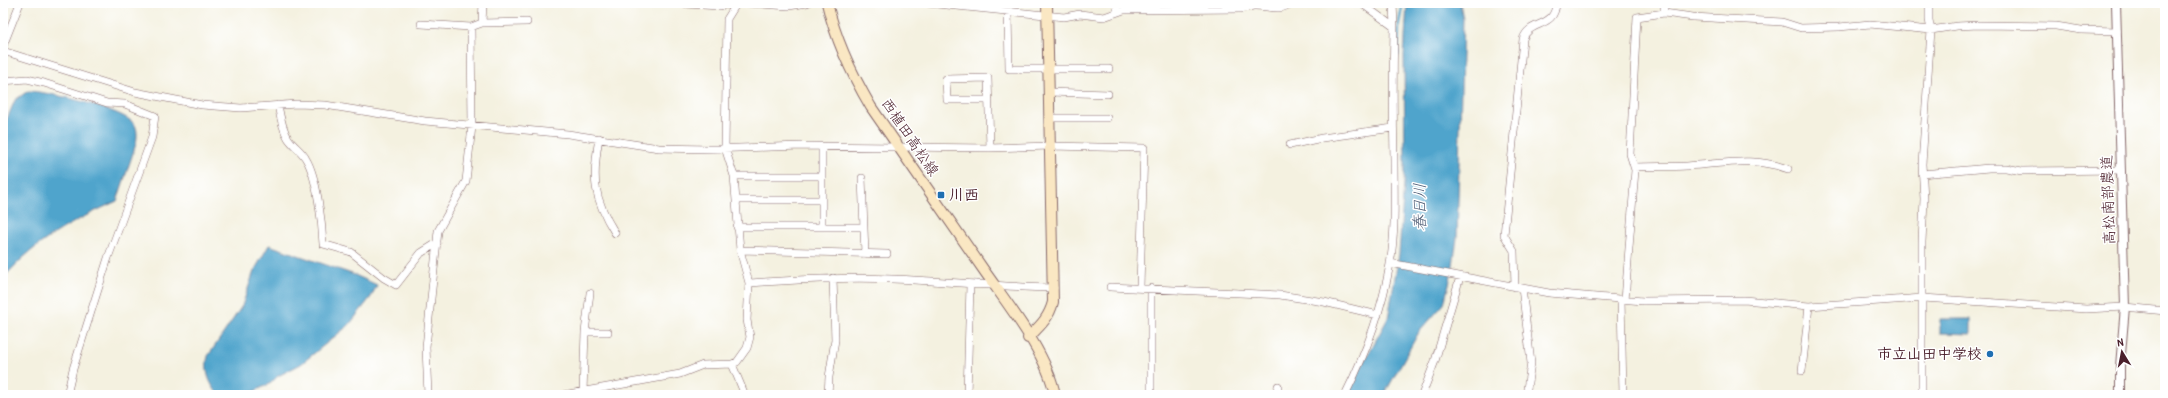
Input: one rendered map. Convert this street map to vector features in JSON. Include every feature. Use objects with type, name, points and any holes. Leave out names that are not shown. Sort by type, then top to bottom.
[{"type":"main road","name":"西植田高松線","points":[[826,3],[842,52],[853,77],[995,286],[1049,374],[1055,395]]},
{"type":"main road","points":[[1028,338],[1044,324],[1050,314],[1054,288],[1047,3]]},
{"type":"street","points":[[3,46],[20,3]]},
{"type":"street","points":[[482,3],[482,23]]},
{"type":"street","points":[[670,3],[719,6],[737,3]]},
{"type":"street","points":[[563,395],[680,374],[703,365],[732,364],[737,362],[747,348],[750,337],[748,320],[749,283],[740,250],[734,176],[725,148],[727,19],[737,3]]},
{"type":"street","points":[[747,3],[789,6],[807,3]]},
{"type":"street","points":[[926,3],[1064,17],[1080,14],[1104,17],[1117,11],[1241,9],[1254,6],[1272,9],[1282,8],[1291,3]]},
{"type":"street","points":[[1117,3],[1117,11]]},
{"type":"street","points":[[1361,3],[1394,27]]},
{"type":"street","points":[[1345,395],[1366,353],[1392,264],[1394,210],[1394,3]]},
{"type":"street","points":[[1526,395],[1531,363],[1514,251],[1504,235],[1524,34],[1530,28],[1547,22],[1556,11],[1556,3]]},
{"type":"street","points":[[1664,3],[1664,13]]},
{"type":"street","points":[[1922,395],[1922,174],[1931,30],[1928,20],[1929,3]]},
{"type":"street","name":"高松南部農道","points":[[2116,3],[2125,307],[2120,366],[2120,395]]},
{"type":"street","points":[[719,6],[727,19]]},
{"type":"street","points":[[1008,11],[1009,69],[1109,69]]},
{"type":"street","points":[[1623,395],[1623,299],[1635,170],[1630,154],[1637,17],[1664,13],[1693,17],[1782,22],[1801,28],[1839,27],[1870,24],[1931,30],[1957,26],[2056,26],[2081,30],[2116,31]]},
{"type":"street","points":[[421,24],[471,28],[482,23],[527,22]]},
{"type":"street","points":[[428,395],[426,347],[438,231],[466,181],[472,126],[471,28]]},
{"type":"street","points":[[3,51],[135,92],[202,105],[241,108],[278,105],[325,105],[425,121],[540,131],[599,138],[659,148],[990,148],[1050,146],[1144,148],[1140,287]]},
{"type":"street","points":[[989,100],[947,100],[946,78],[988,78],[989,100],[990,148]]},
{"type":"street","points":[[3,81],[33,80],[107,103],[125,104],[155,116],[152,136],[108,258],[73,369],[67,395]]},
{"type":"street","points":[[1049,92],[1108,94]]},
{"type":"street","points":[[278,105],[283,126],[288,138],[306,159],[312,174],[322,221],[323,244],[351,252],[384,278],[396,285],[421,253],[437,243]]},
{"type":"street","points":[[1049,118],[1107,118]]},
{"type":"street","points":[[1290,145],[1322,138],[1394,128]]},
{"type":"street","points":[[599,138],[594,166],[598,204],[615,233]]},
{"type":"street","points":[[822,147],[822,226]]},
{"type":"street","points":[[1634,167],[1688,166],[1739,161],[1763,162],[1788,169]]},
{"type":"street","points":[[1922,174],[2006,168],[2022,171],[2121,170]]},
{"type":"street","points":[[734,176],[822,176]]},
{"type":"street","points":[[862,178],[865,254]]},
{"type":"street","points":[[737,200],[822,200]]},
{"type":"street","points":[[737,227],[863,227]]},
{"type":"street","points":[[740,250],[887,254]]},
{"type":"street","points":[[1392,264],[1549,293],[1623,299],[1673,302],[1750,300],[1809,306],[1923,298],[2086,308],[2125,307],[2165,311]]},
{"type":"street","points":[[1422,395],[1435,361],[1458,277]]},
{"type":"street","points":[[749,283],[833,278],[892,279],[970,285],[1054,288]]},
{"type":"street","points":[[828,395],[828,378],[834,340],[833,278]]},
{"type":"street","points":[[967,395],[970,285]]},
{"type":"street","points":[[1110,287],[1140,287],[1210,293],[1280,295],[1324,302],[1378,316]]},
{"type":"street","points":[[1151,288],[1151,395]]},
{"type":"street","points":[[582,392],[585,332],[590,293]]},
{"type":"street","points":[[1802,371],[1809,306]]},
{"type":"street","points":[[585,332],[608,332]]},
{"type":"street","points":[[732,364],[745,395]]},
{"type":"street","points":[[1276,395],[1278,386]]},
{"type":"water","name":"春日川","points":[[1407,3],[1460,3],[1463,19],[1457,238],[1452,272],[1444,304],[1419,332],[1384,395],[1347,395],[1388,318],[1399,254],[1405,169],[1404,55]]},
{"type":"water","points":[[28,91],[51,94],[85,102],[117,113],[129,119],[135,125],[137,139],[117,201],[70,224],[41,243],[3,279],[3,128],[15,100]]},
{"type":"water","points":[[269,245],[355,275],[377,285],[371,297],[349,325],[301,364],[278,376],[271,383],[247,395],[219,395],[212,386],[208,377],[208,356],[242,306],[254,271]]},
{"type":"water","points":[[1940,319],[1971,319],[1971,334],[1940,333]]},
{"type":"waterway","points":[[1398,55],[1399,23],[1403,3]]},
{"type":"place","name":"川西","points":[[941,195]]},
{"type":"place","name":"市立山田中学校","points":[[1990,354]]}]
